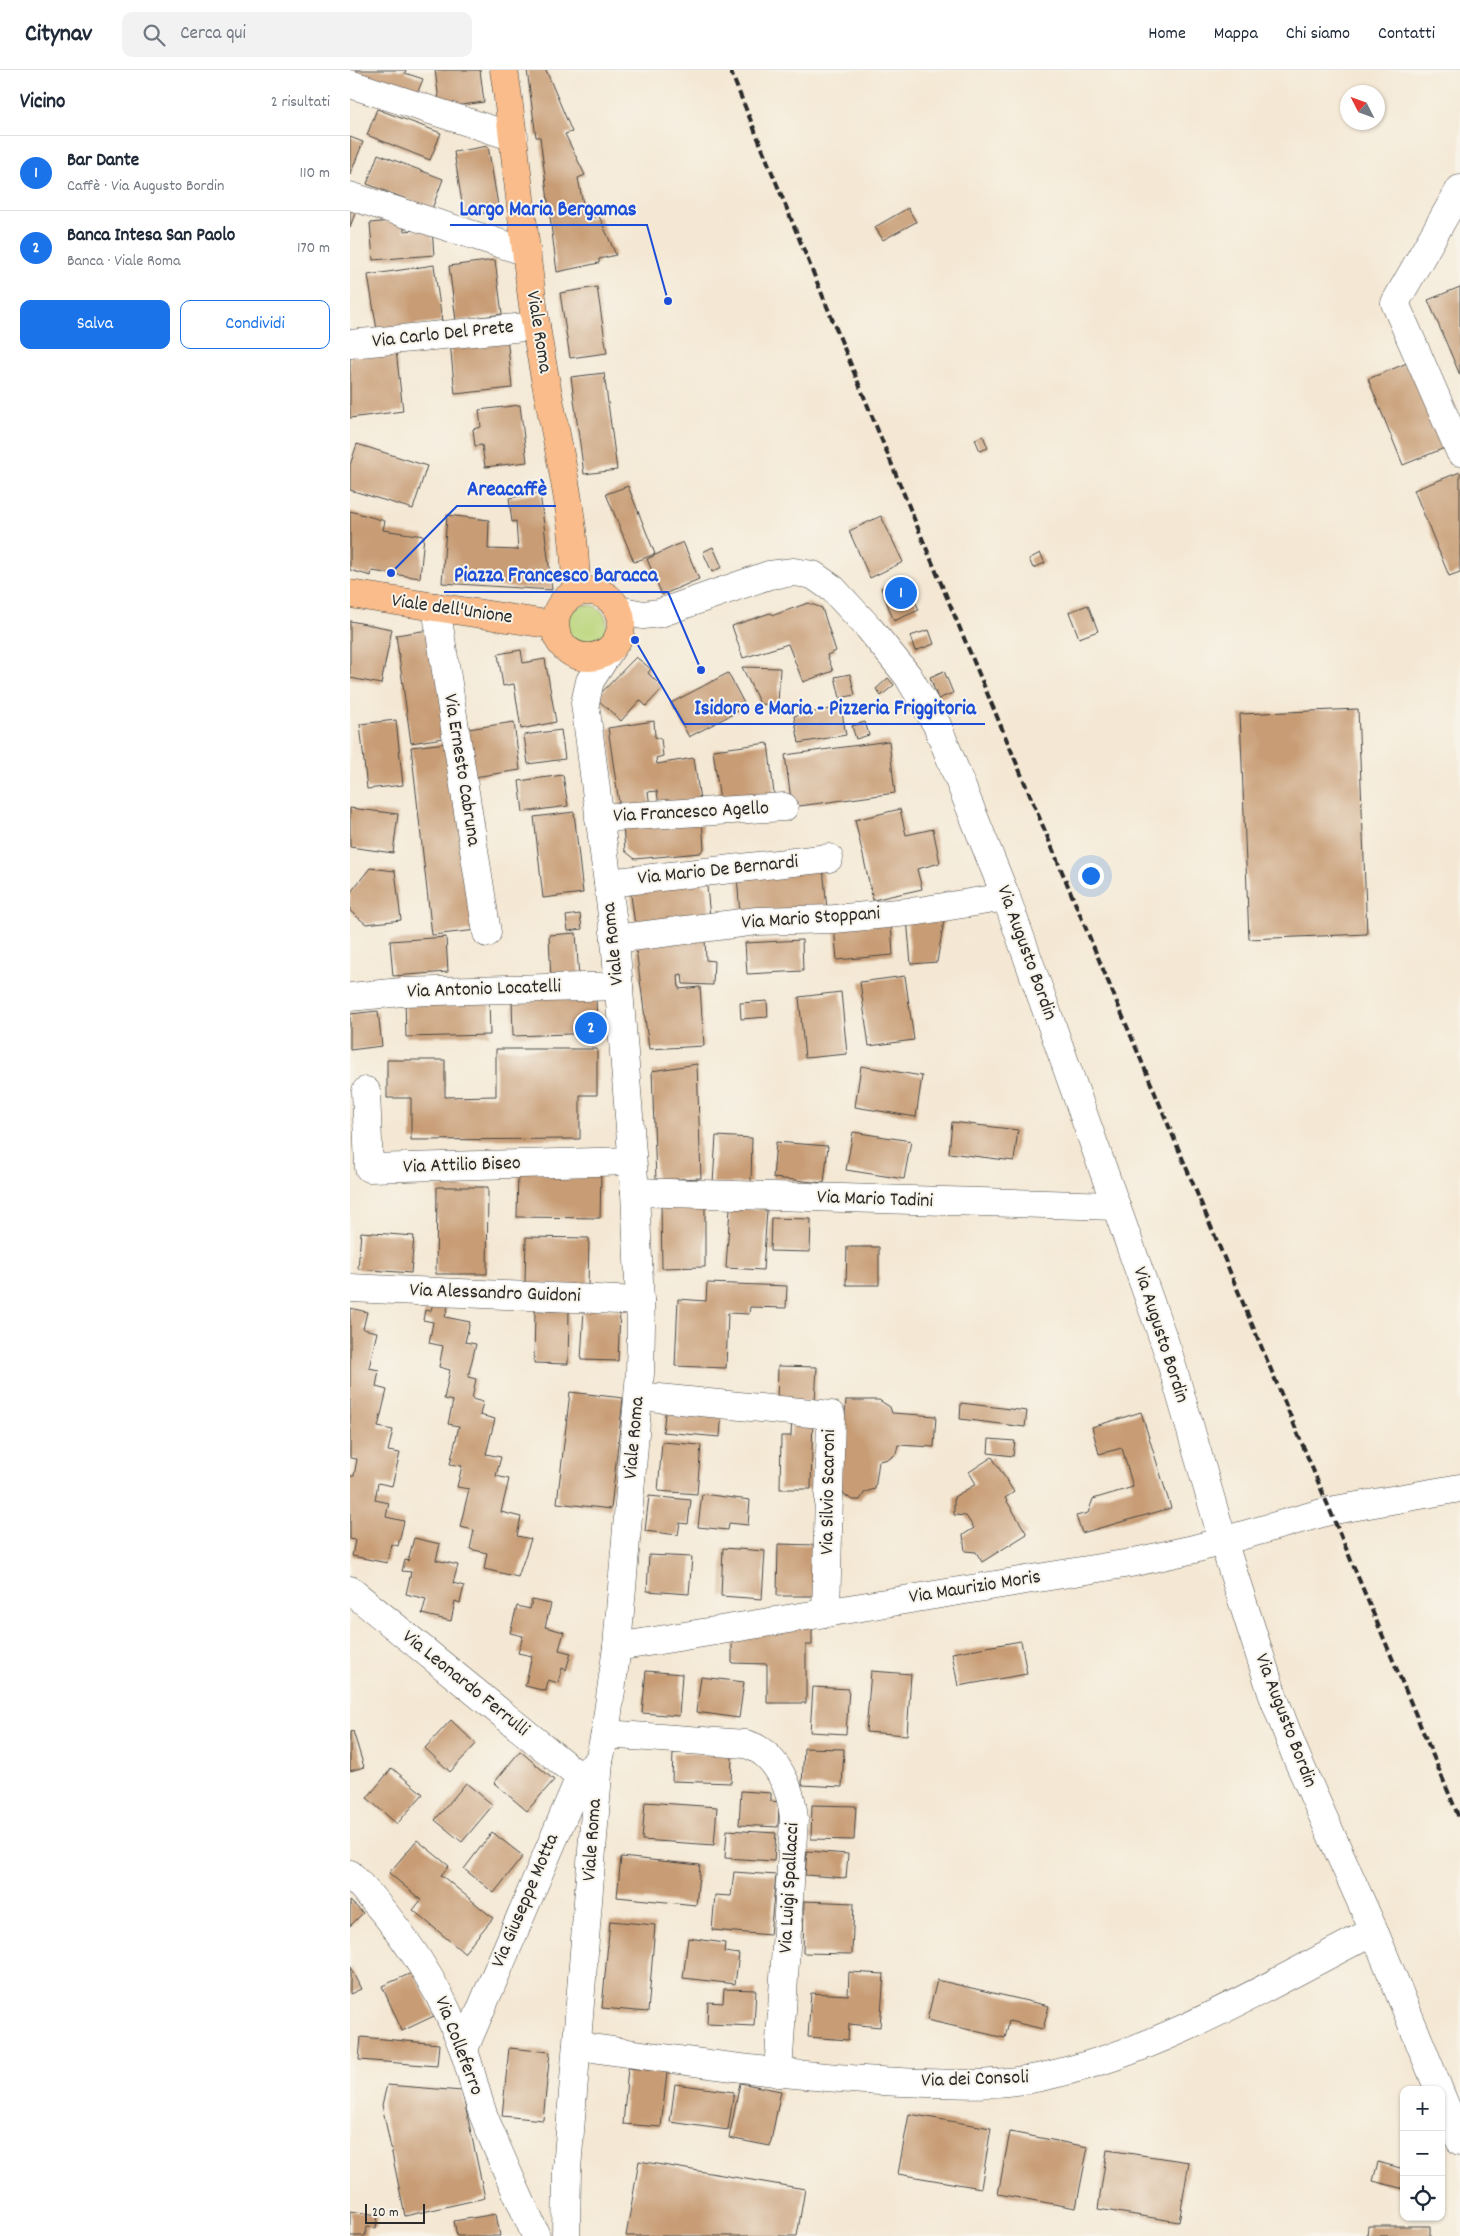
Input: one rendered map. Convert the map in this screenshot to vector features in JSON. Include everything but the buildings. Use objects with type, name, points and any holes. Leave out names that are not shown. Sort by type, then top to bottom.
[{"type":"main road","name":"Viale Roma","points":[[504,70],[514,137],[536,326],[570,517],[576,562],[576,593]]},
{"type":"main road","points":[[614,644],[594,657],[573,655],[559,642],[554,625],[560,605],[576,593],[596,592],[613,602],[618,610]]},
{"type":"main road","name":"Viale dell'Unione","points":[[350,594],[554,625]]},
{"type":"main road","name":"Viale Roma","points":[[614,644],[620,632],[621,621],[618,610]]},
{"type":"street","points":[[350,84],[514,137]]},
{"type":"street","points":[[1460,189],[1395,303],[1460,452]]},
{"type":"street","points":[[350,196],[527,252]]},
{"type":"street","name":"Via Carlo Del Prete","points":[[350,344],[536,326]]},
{"type":"street","name":"Via Augusto Bordin","points":[[650,615],[675,609],[761,577],[785,572],[802,572],[820,578],[845,601],[899,664],[926,704],[942,738],[1006,897],[1168,1352],[1223,1541],[1256,1647],[1284,1725],[1374,1931],[1437,2086]]},
{"type":"street","name":"Via Ernesto Cabruna","points":[[436,607],[487,933]]},
{"type":"street","points":[[618,610],[650,615]]},
{"type":"street","points":[[614,644],[650,615]]},
{"type":"street","name":"Viale Roma","points":[[566,2236],[566,2169],[577,2046],[590,1769],[605,1734],[617,1647],[641,1340],[635,1192],[615,939],[599,818],[586,696],[590,681],[614,644]]},
{"type":"street","name":"Via Francesco Agello","points":[[599,818],[784,807]]},
{"type":"street","name":"Via Mario De Bernardi","points":[[608,883],[829,858]]},
{"type":"street","name":"Via Mario Stoppani","points":[[615,939],[757,921],[834,919],[919,911],[1006,897]]},
{"type":"street","name":"Via Antonio Locatelli","points":[[350,997],[402,992],[618,986]]},
{"type":"street","name":"Via Attilio Biseo","points":[[366,1091],[369,1168],[632,1161]]},
{"type":"street","name":"Via Mario Tadini","points":[[635,1192],[1116,1206]]},
{"type":"street","name":"Via Alessandro Guidoni","points":[[350,1288],[640,1301]]},
{"type":"street","name":"Via Silvio Scaroni","points":[[638,1396],[831,1415],[826,1613]]},
{"type":"street","name":"Via Maurizio Moris","points":[[617,1647],[1130,1563],[1223,1541],[1329,1511],[1460,1488]]},
{"type":"street","name":"Via Leonardo Ferrulli","points":[[350,1590],[590,1769]]},
{"type":"street","name":"Via Luigi Spallacci","points":[[605,1734],[745,1744],[762,1750],[774,1763],[791,1803],[794,1828],[778,2073]]},
{"type":"street","name":"Via Giuseppe Motta","points":[[464,2049],[590,1769]]},
{"type":"street","name":"Via Colleferro","points":[[350,1874],[385,1912],[418,1956],[437,1990],[464,2049],[483,2112],[536,2236]]},
{"type":"street","name":"Via dei Consoli","points":[[577,2046],[778,2073],[847,2080],[959,2085],[1012,2082],[1050,2076],[1116,2055],[1166,2036],[1374,1931]]},
{"type":"street","points":[[1445,2105],[1460,2141]]},
{"type":"green space","points":[[587,605],[601,611],[607,625],[601,639],[587,645],[573,639],[567,625],[573,611]]},
{"type":"railway","points":[[730,70],[922,538],[1460,1820]]},
{"type":"place","name":"Largo Maria Bergamas","points":[[668,301]]},
{"type":"place","name":"Areacaffè","points":[[391,573]]},
{"type":"place","name":"Bar Dante","points":[[901,593]]},
{"type":"place","name":"Isidoro e Maria - Pizzeria Friggitoria","points":[[635,640]]},
{"type":"place","name":"Piazza Francesco Baracca","points":[[701,670]]},
{"type":"place","name":"Banca Intesa San Paolo","points":[[591,1028]]}]
